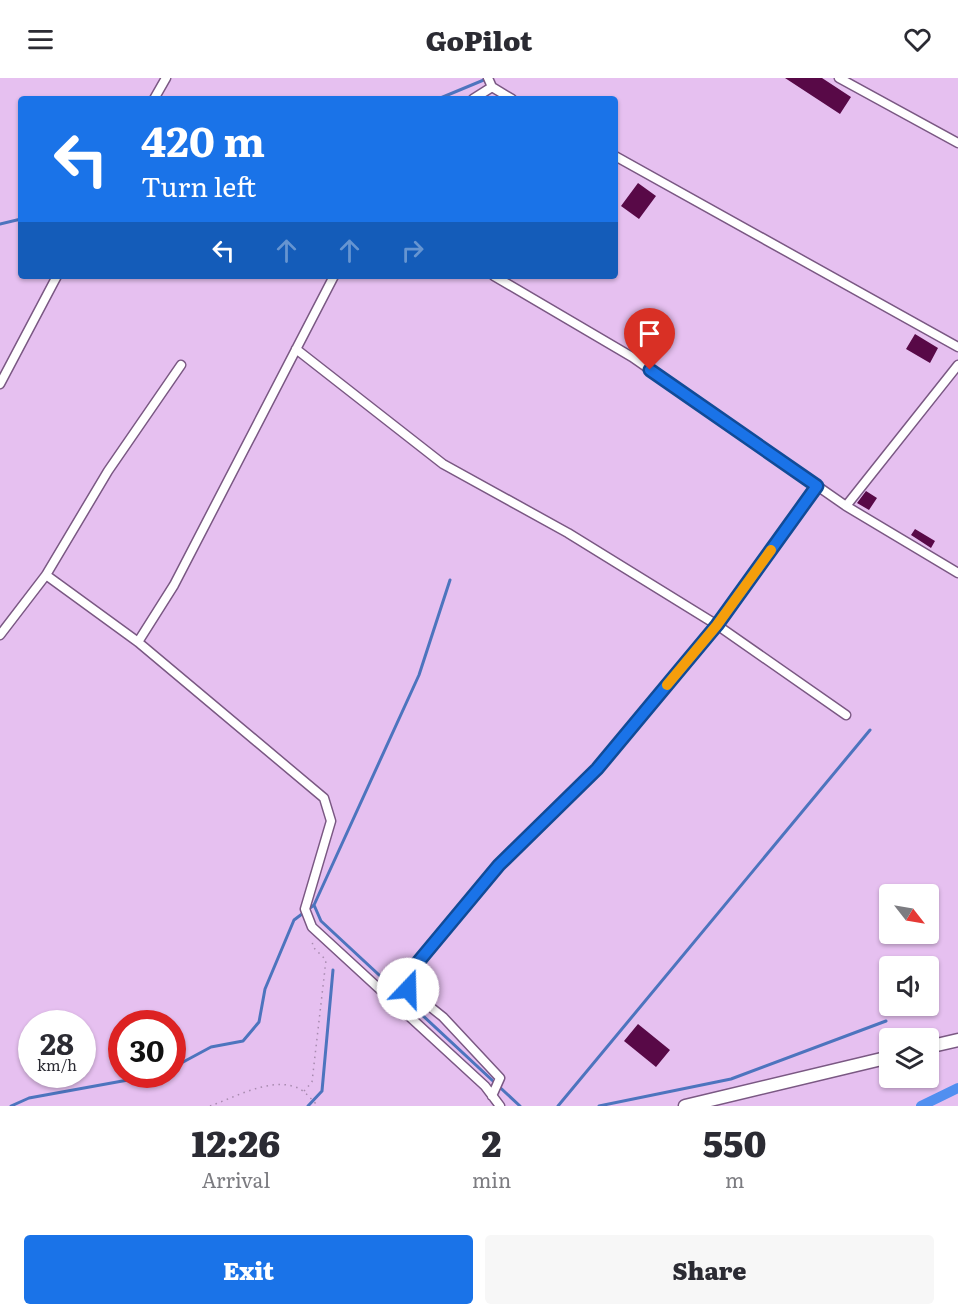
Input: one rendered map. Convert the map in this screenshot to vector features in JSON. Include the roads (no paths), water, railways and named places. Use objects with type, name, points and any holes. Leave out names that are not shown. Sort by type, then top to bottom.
[{"type":"street","points":[[156,96],[166,78]]},
{"type":"street","points":[[488,78],[492,87],[507,96]]},
{"type":"street","points":[[839,78],[958,143]]},
{"type":"street","points":[[478,96],[492,87]]},
{"type":"street","points":[[618,158],[958,347]]},
{"type":"street","points":[[0,384],[55,279]]},
{"type":"street","points":[[138,642],[174,585],[331,279]]},
{"type":"street","points":[[499,279],[632,357],[846,506],[958,573]]},
{"type":"street","points":[[296,349],[443,464],[568,533],[717,625],[846,715]]},
{"type":"street","points":[[0,635],[46,576],[108,471],[181,364]]},
{"type":"street","points":[[846,506],[958,365]]},
{"type":"street","points":[[492,1096],[500,1078],[443,1017],[408,989],[409,973],[499,865],[597,769],[717,625],[817,486]]},
{"type":"street","points":[[46,576],[138,642],[324,798],[331,821],[305,909],[312,927],[500,1106]]},
{"type":"street","points":[[939,1044],[958,1040]]},
{"type":"street","points":[[685,1106],[879,1060]]},
{"type":"waterway","points":[[445,96],[486,79]]},
{"type":"waterway","points":[[0,224],[18,220]]},
{"type":"waterway","points":[[186,1060],[211,1047],[243,1041],[259,1022],[265,989],[294,920],[314,905],[419,675],[450,580]]},
{"type":"waterway","points":[[558,1106],[870,730]]},
{"type":"waterway","points":[[314,905],[321,921],[520,1106]]},
{"type":"waterway","points":[[308,1106],[322,1091],[333,970]]},
{"type":"waterway","points":[[599,1106],[731,1079],[886,1021]]},
{"type":"waterway","points":[[11,1106],[29,1098],[108,1084]]},
{"type":"waterway","points":[[921,1106],[958,1088]]}]
